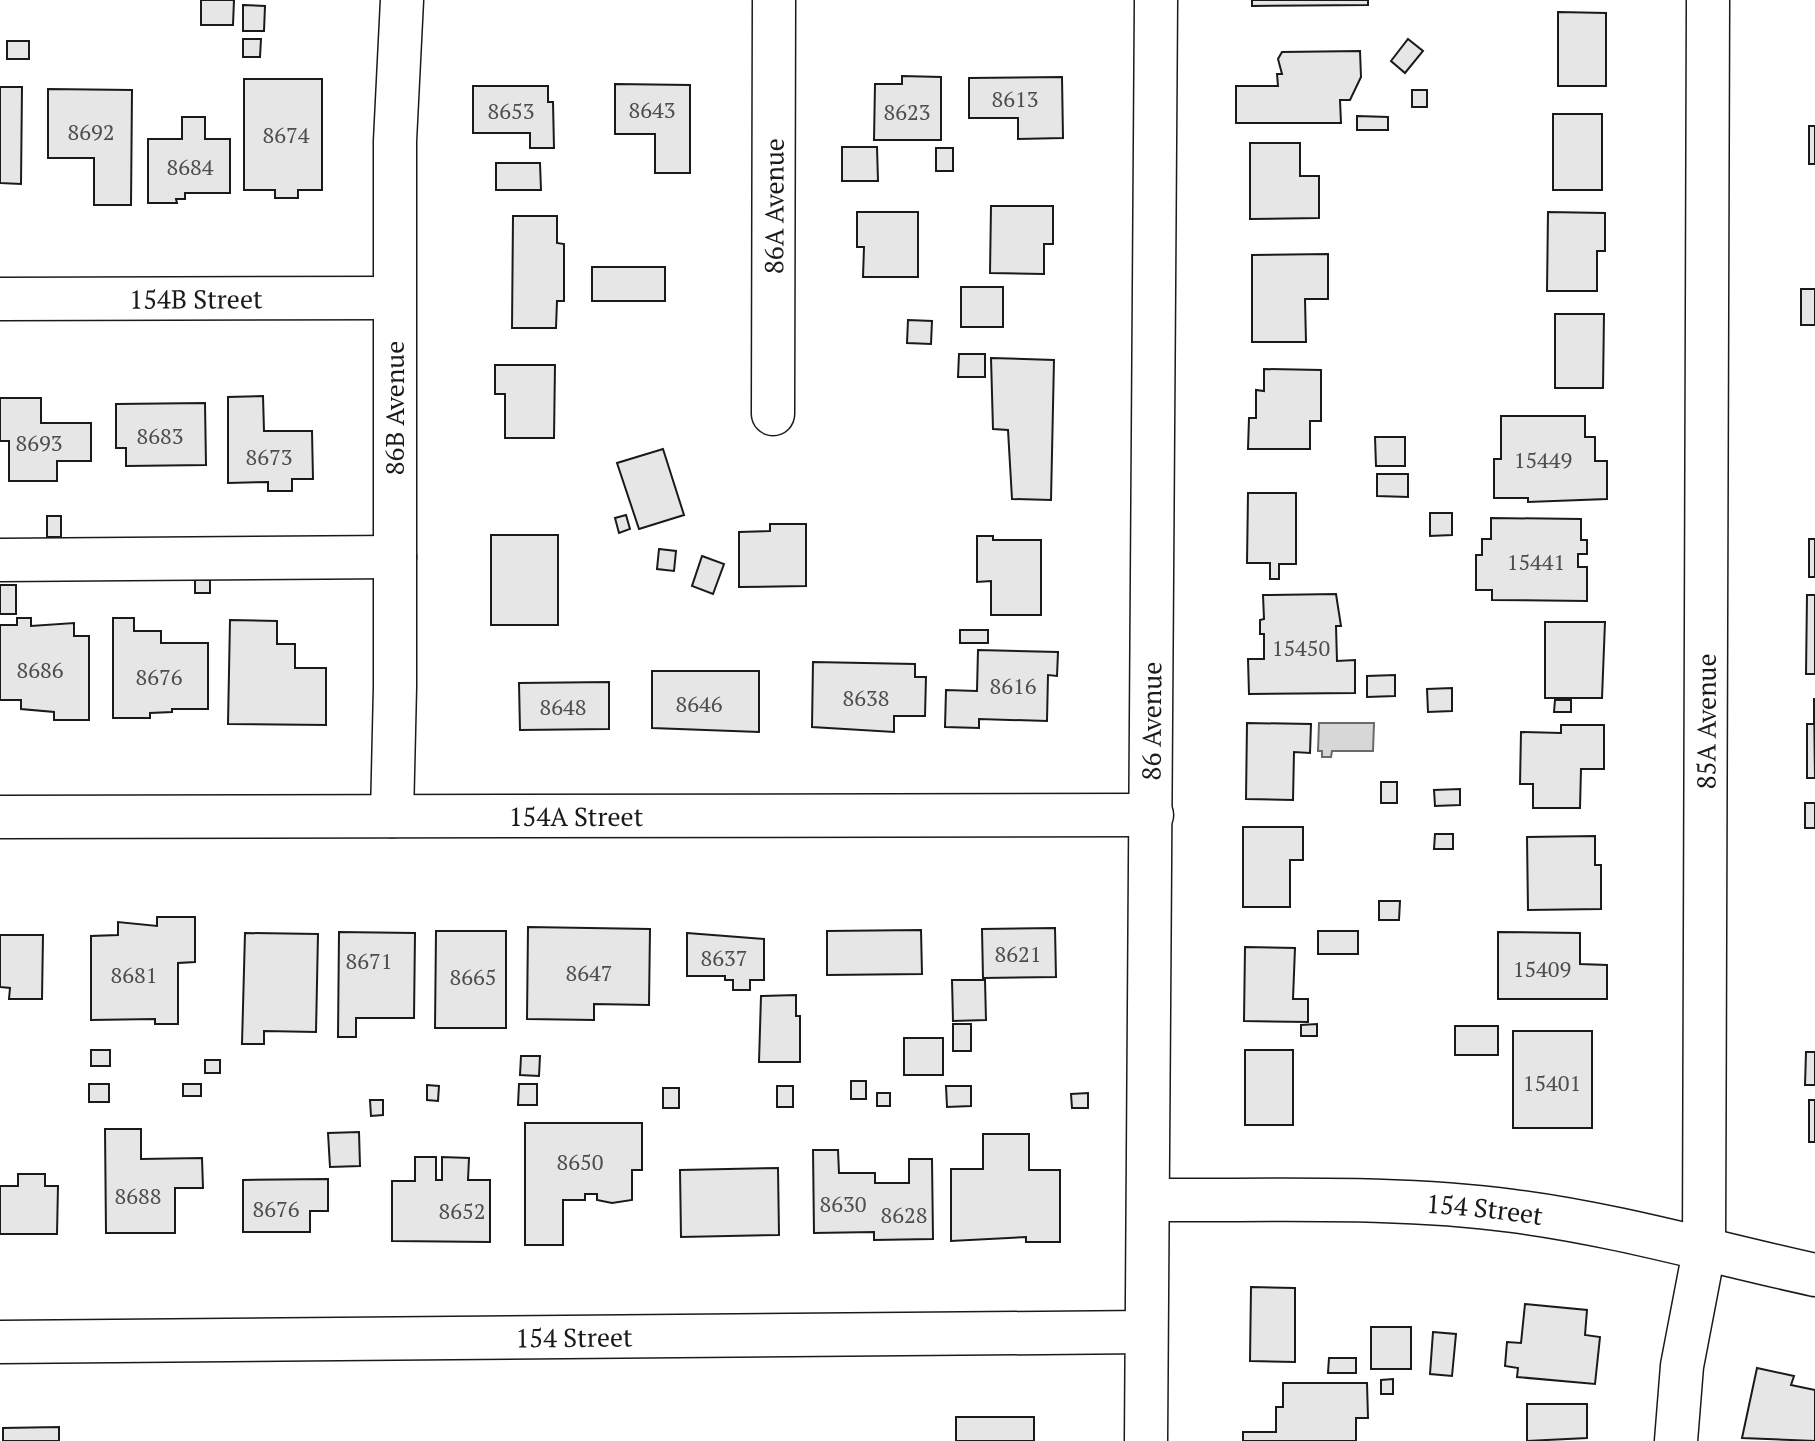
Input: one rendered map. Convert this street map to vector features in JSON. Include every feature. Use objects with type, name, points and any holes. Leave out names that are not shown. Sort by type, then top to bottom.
[{"type":"street","name":"86B Avenue","points":[[392,816],[395,557],[393,298],[396,102],[402,0]]},
{"type":"street","name":"86A Avenue","points":[[773,414],[774,0]]},
{"type":"street","name":"86 Avenue","points":[[1146,1441],[1156,0]]},
{"type":"street","name":"85A Avenue","points":[[1676,1441],[1682,1366],[1704,1251],[1708,0]]},
{"type":"street","name":"154B Street","points":[[0,299],[393,298]]},
{"type":"street","points":[[0,560],[395,557]]},
{"type":"street","name":"154A Street","points":[[0,817],[1152,815]]},
{"type":"street","name":"154 Street","points":[[1149,1200],[1431,1204],[1512,1211],[1594,1225],[1815,1275]]},
{"type":"street","name":"154 Street","points":[[0,1342],[1146,1332]]},
{"type":"shaded area","points":[[1319,723],[1374,723],[1373,751],[1332,751],[1331,757],[1322,757],[1322,751],[1318,751]]},
{"type":"building","points":[[201,0],[234,0],[233,25],[201,25]]},
{"type":"building","points":[[1252,0],[1368,0],[1368,5],[1252,6]]},
{"type":"building","points":[[243,5],[265,6],[264,31],[243,31]]},
{"type":"building","points":[[1558,12],[1606,13],[1606,86],[1558,86]]},
{"type":"building","points":[[243,39],[261,39],[260,57],[243,57]]},
{"type":"building","points":[[1408,39],[1423,51],[1405,73],[1391,61]]},
{"type":"building","points":[[7,41],[29,41],[29,59],[7,59]]},
{"type":"building","points":[[1360,51],[1361,77],[1350,100],[1340,100],[1341,123],[1236,123],[1236,86],[1278,86],[1277,74],[1282,74],[1278,59],[1282,52]]},
{"type":"building","points":[[902,76],[941,77],[941,140],[874,140],[875,84],[902,84]]},
{"type":"building","points":[[1062,77],[1063,138],[1018,139],[1018,118],[969,118],[969,78]]},
{"type":"building","points":[[244,79],[322,79],[322,190],[298,190],[298,198],[275,198],[275,190],[244,190]]},
{"type":"building","points":[[615,84],[690,85],[690,173],[655,173],[655,134],[615,134]]},
{"type":"building","points":[[473,86],[548,86],[548,102],[553,102],[554,148],[530,148],[530,133],[473,133]]},
{"type":"building","points":[[0,87],[22,87],[21,184],[0,183]]},
{"type":"building","points":[[48,89],[132,90],[131,205],[94,205],[94,158],[48,158]]},
{"type":"building","points":[[1412,90],[1427,90],[1427,107],[1412,107]]},
{"type":"building","points":[[1553,114],[1602,114],[1602,190],[1553,190]]},
{"type":"building","points":[[1357,116],[1388,117],[1388,130],[1357,130]]},
{"type":"building","points":[[182,117],[205,117],[205,139],[230,139],[230,193],[185,193],[185,199],[176,199],[177,203],[148,203],[148,139],[182,139]]},
{"type":"building","points":[[1809,126],[1815,126],[1815,164],[1809,164]]},
{"type":"building","points":[[1250,143],[1300,143],[1300,176],[1319,176],[1319,218],[1250,219]]},
{"type":"building","points":[[842,147],[877,147],[878,181],[842,181]]},
{"type":"building","points":[[936,148],[953,148],[953,171],[936,171]]},
{"type":"building","points":[[496,163],[540,163],[541,190],[496,190]]},
{"type":"building","points":[[991,206],[1053,206],[1053,244],[1044,244],[1044,274],[990,273]]},
{"type":"building","points":[[857,212],[918,212],[918,277],[863,277],[864,247],[857,247]]},
{"type":"building","points":[[1548,212],[1605,213],[1605,251],[1597,251],[1597,291],[1547,291]]},
{"type":"building","points":[[513,216],[557,216],[557,243],[564,244],[564,301],[557,301],[556,328],[512,328]]},
{"type":"building","points":[[1328,254],[1328,299],[1305,299],[1306,342],[1252,342],[1252,255]]},
{"type":"building","points":[[592,267],[665,267],[665,301],[592,301]]},
{"type":"building","points":[[961,287],[1003,287],[1003,327],[961,327]]},
{"type":"building","points":[[1801,289],[1815,289],[1815,325],[1801,325]]},
{"type":"building","points":[[1555,314],[1604,314],[1603,388],[1555,388]]},
{"type":"building","points":[[908,320],[932,321],[931,344],[907,343]]},
{"type":"building","points":[[959,354],[985,354],[985,377],[958,377]]},
{"type":"building","points":[[991,358],[1054,360],[1051,500],[1012,499],[1008,430],[993,429]]},
{"type":"building","points":[[495,365],[555,365],[554,438],[505,438],[505,394],[495,394]]},
{"type":"building","points":[[1264,369],[1321,370],[1321,421],[1310,421],[1310,449],[1248,449],[1249,418],[1256,418],[1256,390],[1264,391]]},
{"type":"building","points":[[263,396],[264,431],[312,431],[313,479],[292,479],[292,491],[268,491],[268,482],[228,483],[228,397]]},
{"type":"building","points":[[0,398],[41,398],[41,423],[91,423],[91,461],[57,461],[57,481],[9,481],[9,441],[0,441]]},
{"type":"building","points":[[205,403],[206,465],[126,466],[126,448],[116,448],[116,404]]},
{"type":"building","points":[[1501,416],[1585,416],[1585,437],[1595,437],[1595,461],[1607,461],[1607,499],[1528,502],[1528,498],[1494,498],[1494,459],[1501,459]]},
{"type":"building","points":[[1375,437],[1405,437],[1405,466],[1376,466]]},
{"type":"building","points":[[663,449],[684,515],[639,529],[617,463]]},
{"type":"building","points":[[1377,474],[1408,474],[1408,497],[1377,496]]},
{"type":"building","points":[[1248,493],[1296,493],[1296,564],[1279,564],[1279,579],[1270,579],[1270,563],[1247,563]]},
{"type":"building","points":[[1430,513],[1452,513],[1452,535],[1430,536]]},
{"type":"building","points":[[626,515],[630,529],[619,533],[615,518]]},
{"type":"building","points":[[47,516],[61,516],[61,537],[47,537]]},
{"type":"building","points":[[1491,518],[1581,519],[1581,540],[1587,540],[1587,554],[1578,554],[1578,567],[1587,567],[1587,601],[1492,600],[1492,590],[1476,590],[1476,555],[1482,555],[1482,539],[1491,539]]},
{"type":"building","points":[[770,524],[806,524],[806,586],[739,587],[739,532],[770,531]]},
{"type":"building","points":[[491,535],[558,535],[558,625],[491,625]]},
{"type":"building","points":[[977,536],[993,536],[993,540],[1041,540],[1041,615],[991,615],[991,581],[977,582]]},
{"type":"building","points":[[1809,539],[1815,539],[1815,577],[1809,577]]},
{"type":"building","points":[[659,549],[676,551],[674,571],[657,569]]},
{"type":"building","points":[[702,556],[724,564],[713,594],[692,586]]},
{"type":"building","points":[[195,580],[210,580],[210,593],[195,593]]},
{"type":"building","points":[[0,585],[16,585],[16,614],[0,614]]},
{"type":"building","points":[[1336,594],[1341,626],[1336,626],[1337,661],[1355,660],[1355,693],[1249,694],[1248,659],[1264,659],[1264,634],[1260,634],[1260,620],[1264,619],[1263,595]]},
{"type":"building","points":[[1807,595],[1815,595],[1815,674],[1806,674]]},
{"type":"building","points":[[17,618],[31,618],[31,626],[74,623],[74,636],[89,636],[89,720],[54,720],[54,712],[21,709],[21,700],[0,700],[0,625],[17,625]]},
{"type":"building","points":[[113,618],[134,618],[134,631],[161,631],[161,643],[208,643],[208,709],[172,709],[172,712],[150,713],[150,718],[113,718]]},
{"type":"building","points":[[230,620],[277,621],[277,644],[295,644],[295,668],[326,668],[326,725],[228,724]]},
{"type":"building","points":[[1545,622],[1605,622],[1602,698],[1545,698]]},
{"type":"building","points":[[960,630],[988,630],[988,643],[960,643]]},
{"type":"building","points":[[978,650],[1058,652],[1057,676],[1048,675],[1047,721],[979,719],[979,728],[945,727],[946,690],[977,691]]},
{"type":"building","points":[[813,662],[915,664],[915,677],[926,677],[925,716],[894,716],[894,732],[812,727]]},
{"type":"building","points":[[652,671],[759,671],[759,732],[652,728]]},
{"type":"building","points":[[1395,675],[1395,696],[1367,697],[1367,676]]},
{"type":"building","points":[[609,682],[609,729],[520,730],[519,683]]},
{"type":"building","points":[[1452,688],[1452,711],[1428,712],[1427,689]]},
{"type":"building","points":[[1814,698],[1815,778],[1807,778],[1807,724],[1814,724]]},
{"type":"building","points":[[1555,700],[1571,700],[1571,712],[1554,712]]},
{"type":"building","points":[[1247,723],[1311,724],[1310,753],[1294,752],[1293,800],[1246,799]]},
{"type":"building","points":[[1561,725],[1604,725],[1604,769],[1581,769],[1580,808],[1533,808],[1533,784],[1520,784],[1521,732],[1561,733]]},
{"type":"building","points":[[1381,782],[1397,782],[1397,803],[1381,803]]},
{"type":"building","points":[[1460,789],[1460,805],[1435,806],[1434,790]]},
{"type":"building","points":[[1805,803],[1815,803],[1815,828],[1805,828]]},
{"type":"building","points":[[1243,827],[1303,827],[1303,860],[1290,860],[1290,907],[1243,907]]},
{"type":"building","points":[[1435,834],[1453,834],[1453,849],[1434,849]]},
{"type":"building","points":[[1595,836],[1595,865],[1601,865],[1601,909],[1528,910],[1527,837]]},
{"type":"building","points":[[1379,901],[1400,901],[1399,920],[1379,920]]},
{"type":"building","points":[[157,917],[195,917],[195,962],[178,963],[178,1024],[155,1024],[155,1019],[91,1020],[91,936],[118,935],[118,922],[157,926]]},
{"type":"building","points":[[528,927],[650,929],[649,1005],[594,1004],[594,1020],[527,1019]]},
{"type":"building","points":[[1055,928],[1056,977],[983,978],[982,929]]},
{"type":"building","points":[[921,930],[922,974],[827,975],[827,931]]},
{"type":"building","points":[[436,931],[506,931],[506,1028],[435,1028]]},
{"type":"building","points":[[1318,931],[1358,931],[1358,954],[1318,954]]},
{"type":"building","points":[[339,932],[415,933],[414,1018],[356,1018],[356,1037],[338,1037]]},
{"type":"building","points":[[1498,932],[1580,933],[1580,964],[1607,965],[1607,999],[1498,999]]},
{"type":"building","points":[[245,933],[318,934],[316,1032],[264,1031],[264,1044],[242,1044]]},
{"type":"building","points":[[687,933],[764,939],[764,980],[750,980],[750,990],[733,990],[733,980],[725,980],[725,976],[687,976]]},
{"type":"building","points":[[0,935],[43,935],[42,999],[9,999],[10,988],[0,987]]},
{"type":"building","points":[[1245,947],[1295,948],[1293,999],[1308,999],[1308,1022],[1244,1021]]},
{"type":"building","points":[[952,980],[985,980],[986,1020],[953,1021]]},
{"type":"building","points":[[796,995],[796,1016],[800,1016],[800,1062],[759,1062],[761,996]]},
{"type":"building","points":[[953,1024],[971,1024],[971,1051],[953,1051]]},
{"type":"building","points":[[1317,1024],[1317,1036],[1301,1036],[1301,1025]]},
{"type":"building","points":[[1455,1026],[1498,1026],[1498,1055],[1455,1055]]},
{"type":"building","points":[[1513,1031],[1592,1031],[1592,1128],[1513,1128]]},
{"type":"building","points":[[904,1038],[943,1038],[943,1075],[904,1075]]},
{"type":"building","points":[[91,1050],[110,1050],[110,1066],[91,1066]]},
{"type":"building","points":[[1245,1050],[1293,1050],[1293,1125],[1245,1125]]},
{"type":"building","points":[[1806,1052],[1815,1052],[1815,1085],[1805,1085]]},
{"type":"building","points":[[521,1056],[540,1056],[539,1076],[520,1075]]},
{"type":"building","points":[[205,1060],[220,1060],[220,1073],[205,1073]]},
{"type":"building","points":[[851,1081],[866,1081],[866,1099],[851,1099]]},
{"type":"building","points":[[89,1084],[109,1084],[109,1102],[89,1102]]},
{"type":"building","points":[[183,1084],[201,1084],[201,1096],[183,1096]]},
{"type":"building","points":[[519,1084],[537,1084],[537,1105],[518,1105]]},
{"type":"building","points":[[427,1085],[439,1086],[438,1101],[427,1100]]},
{"type":"building","points":[[777,1086],[793,1086],[793,1107],[777,1107]]},
{"type":"building","points":[[946,1086],[971,1086],[971,1106],[947,1107]]},
{"type":"building","points":[[663,1088],[679,1088],[679,1108],[663,1108]]},
{"type":"building","points":[[877,1093],[890,1093],[890,1106],[877,1106]]},
{"type":"building","points":[[1088,1093],[1088,1108],[1072,1108],[1071,1094]]},
{"type":"building","points":[[370,1100],[383,1100],[383,1115],[371,1116]]},
{"type":"building","points":[[1809,1100],[1815,1100],[1815,1142],[1809,1142]]},
{"type":"building","points":[[525,1123],[642,1123],[642,1170],[632,1170],[632,1200],[612,1203],[597,1200],[597,1194],[585,1194],[585,1200],[563,1200],[563,1245],[525,1245]]},
{"type":"building","points":[[105,1129],[141,1129],[141,1159],[202,1158],[203,1188],[175,1188],[175,1233],[106,1233]]},
{"type":"building","points":[[359,1132],[360,1166],[330,1167],[328,1133]]},
{"type":"building","points":[[983,1134],[1029,1134],[1029,1170],[1060,1170],[1060,1242],[1026,1242],[1026,1237],[951,1241],[951,1169],[983,1169]]},
{"type":"building","points":[[813,1150],[838,1150],[839,1173],[875,1173],[875,1183],[909,1183],[909,1159],[932,1159],[933,1239],[874,1240],[874,1232],[814,1233]]},
{"type":"building","points":[[415,1157],[436,1157],[436,1180],[442,1180],[442,1157],[469,1158],[468,1180],[490,1180],[490,1242],[392,1241],[392,1181],[415,1181]]},
{"type":"building","points":[[778,1168],[779,1235],[681,1237],[680,1170]]},
{"type":"building","points":[[18,1174],[45,1174],[45,1186],[58,1186],[57,1234],[0,1234],[0,1186],[18,1186]]},
{"type":"building","points":[[328,1179],[328,1211],[310,1211],[310,1232],[243,1232],[243,1180]]},
{"type":"building","points":[[1251,1287],[1295,1288],[1295,1362],[1250,1361]]},
{"type":"building","points":[[1525,1304],[1587,1310],[1585,1335],[1600,1337],[1595,1384],[1517,1377],[1518,1368],[1505,1366],[1507,1342],[1521,1343]]},
{"type":"building","points":[[1371,1327],[1411,1327],[1411,1369],[1371,1369]]},
{"type":"building","points":[[1433,1332],[1456,1334],[1452,1376],[1430,1374]]},
{"type":"building","points":[[1329,1358],[1356,1358],[1356,1373],[1328,1373]]},
{"type":"building","points":[[1757,1368],[1794,1376],[1791,1385],[1815,1390],[1815,1441],[1742,1438]]},
{"type":"building","points":[[1393,1379],[1393,1394],[1381,1394],[1381,1380]]},
{"type":"building","points":[[1283,1383],[1367,1383],[1368,1418],[1356,1418],[1356,1441],[1243,1441],[1243,1432],[1276,1432],[1276,1407],[1283,1407]]},
{"type":"building","points":[[1527,1404],[1587,1404],[1587,1438],[1527,1441]]},
{"type":"building","points":[[956,1417],[1034,1417],[1034,1441],[956,1441]]},
{"type":"building","points":[[59,1427],[59,1441],[3,1441],[3,1428]]}]
